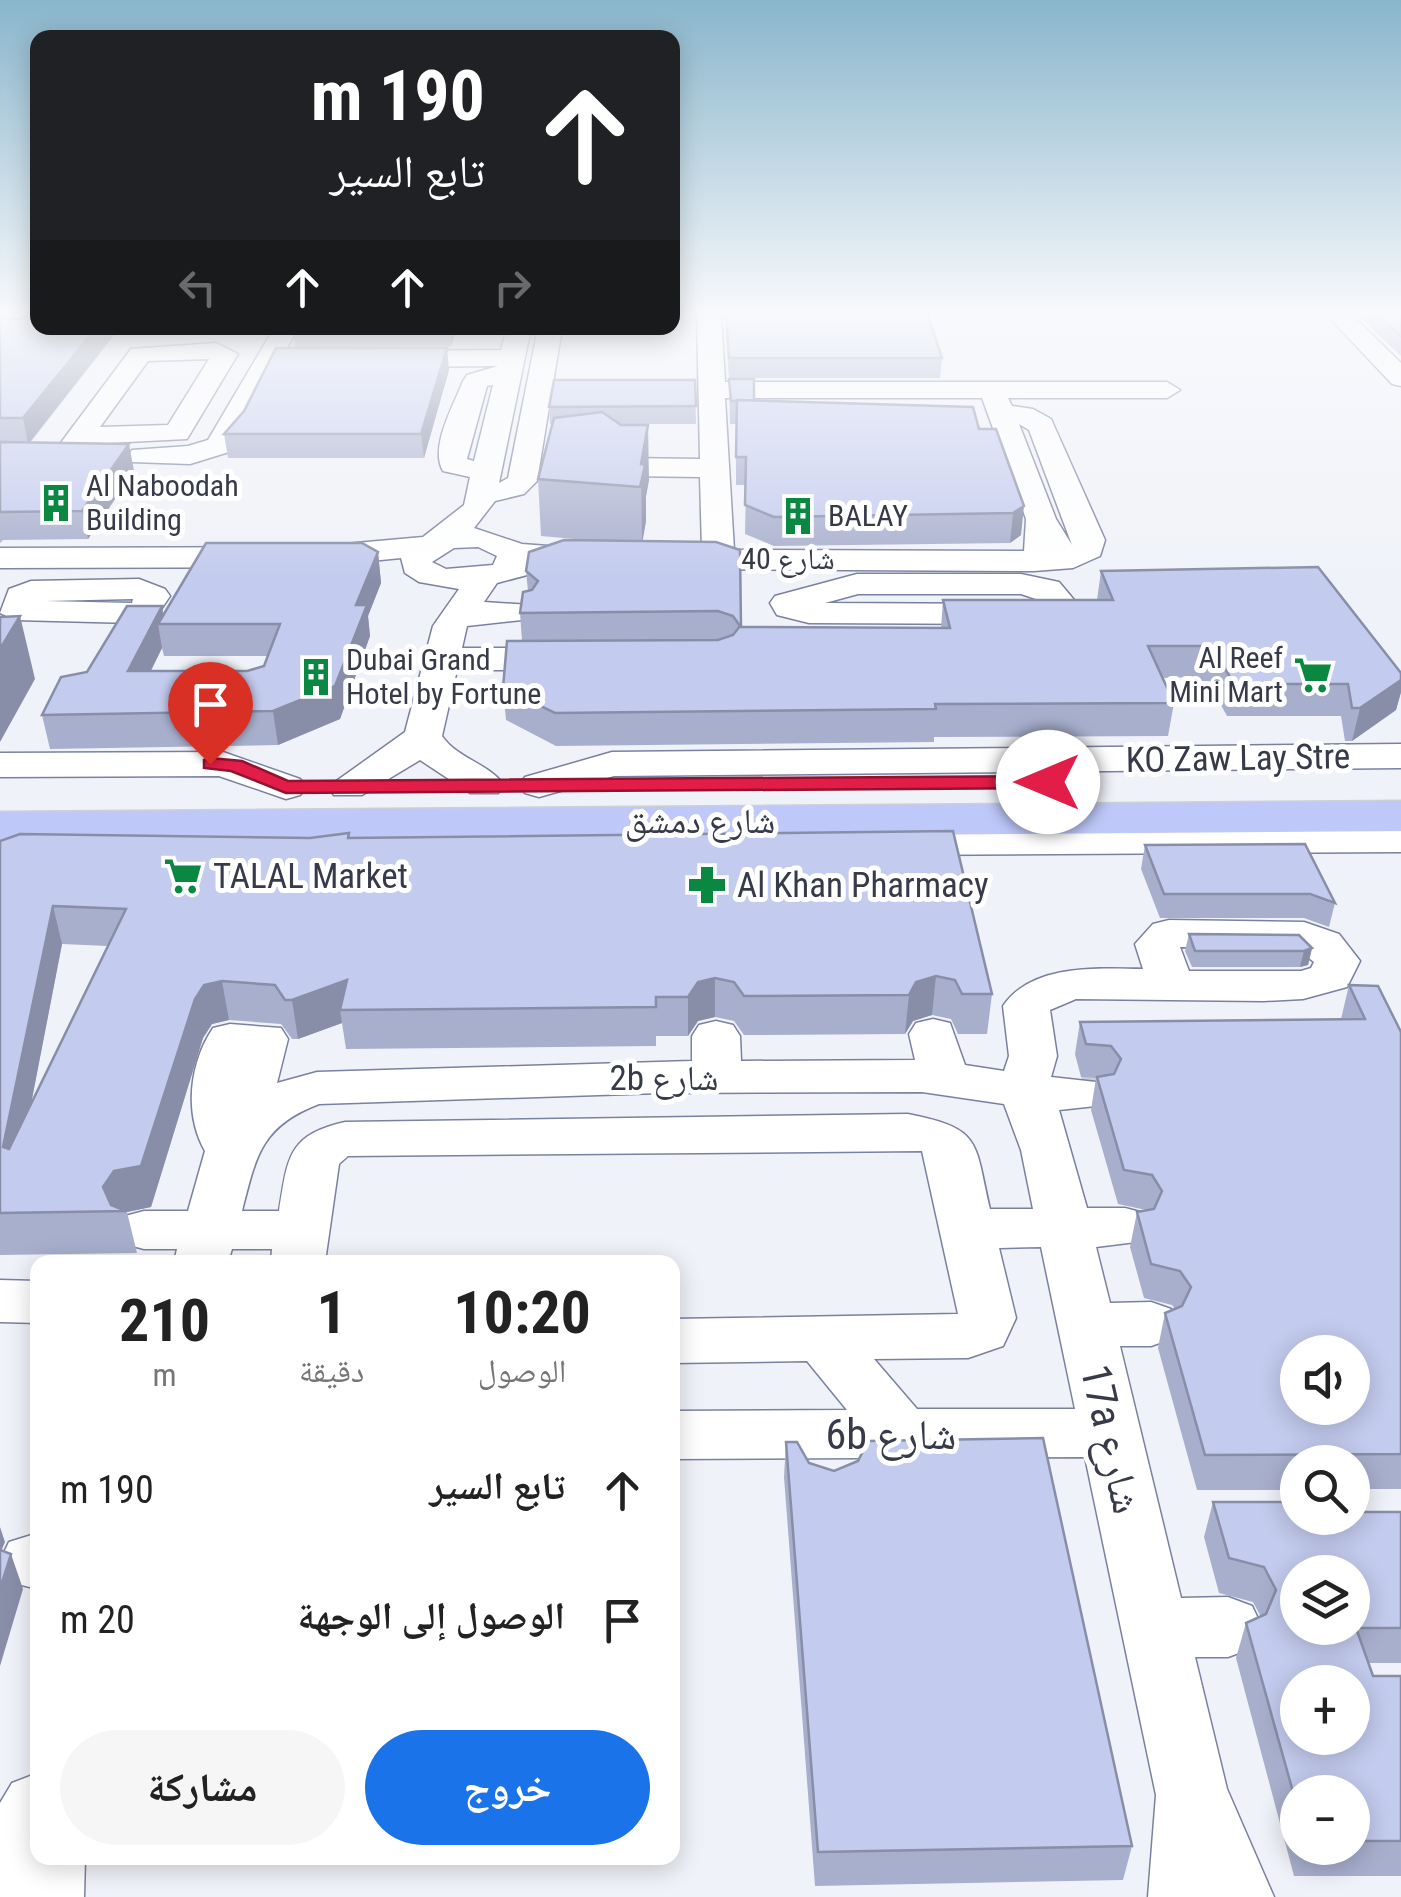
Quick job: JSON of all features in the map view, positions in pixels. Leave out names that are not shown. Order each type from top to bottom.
[{"type":"main road","name":"شارع دمشق","points":[[0,790],[286,787],[366,820],[484,786],[1401,780]]},
{"type":"main road","name":"شارع دمشق","points":[[21,827],[366,820],[1214,828],[1401,816]]},
{"type":"main road","points":[[652,846],[700,821]]},
{"type":"street","points":[[64,450],[101,404]]},
{"type":"street","points":[[64,450],[178,433],[196,404]]},
{"type":"street","points":[[64,450],[135,460],[190,456],[226,443],[246,404]]},
{"type":"street","points":[[449,632],[501,560],[481,492],[440,446],[464,404]]},
{"type":"street","points":[[431,559],[481,492],[501,404]]},
{"type":"street","points":[[481,492],[513,488],[522,481],[536,404]]},
{"type":"street","points":[[713,404],[718,558]]},
{"type":"street","points":[[961,404],[998,433],[1043,538],[1036,548],[980,568],[848,585],[787,603],[789,608],[809,613],[1032,614],[1054,607],[1056,595],[1041,575]]},
{"type":"street","points":[[998,433],[1115,404]]},
{"type":"street","points":[[980,568],[1021,584],[1089,549],[1089,540],[1039,422],[998,433]]},
{"type":"street","points":[[638,470],[715,471]]},
{"type":"street","points":[[1031,516],[1056,546],[1041,575]]},
{"type":"street","name":"شارع 40","points":[[431,559],[470,538],[501,560],[718,558],[980,568]]},
{"type":"street","points":[[0,558],[69,548],[110,557],[231,565],[431,559]]},
{"type":"street","points":[[90,589],[110,557]]},
{"type":"street","points":[[431,559],[446,600],[449,632],[423,736],[402,757],[366,820],[652,846],[1214,828],[1401,840]]},
{"type":"street","points":[[1041,575],[1095,586]]},
{"type":"street","points":[[90,589],[153,594],[147,608],[133,613],[8,611],[27,592],[90,589]]},
{"type":"street","points":[[449,632],[519,612]]},
{"type":"street","points":[[449,632],[609,658]]},
{"type":"street","points":[[423,736],[438,758],[484,786]]},
{"type":"street","name":"KO Zaw Lay Stre","points":[[539,785],[612,764],[1401,756]]},
{"type":"street","points":[[0,765],[223,764],[286,787]]},
{"type":"street","points":[[1026,1087],[1033,1056],[1026,1016],[1031,996],[1055,985],[1171,985]]},
{"type":"street","points":[[257,1039],[213,1106],[221,1136],[259,1120]]},
{"type":"street","name":"2b شارع","points":[[259,1120],[358,1084],[717,1057],[939,1055],[1026,1087],[1084,1088]]},
{"type":"street","name":"17a شارع","points":[[1026,1087],[1085,1318],[1191,1790],[1236,1897]]},
{"type":"street","points":[[205,1246],[259,1120]]},
{"type":"street","points":[[144,1230],[205,1246],[300,1246],[314,1158],[320,1149],[345,1138],[888,1130],[923,1132],[949,1146],[987,1318],[983,1330],[968,1336],[680,1341]]},
{"type":"street","points":[[968,1229],[1062,1221],[1123,1221]]},
{"type":"street","points":[[0,1301],[30,1302]]},
{"type":"street","points":[[1085,1318],[1149,1317]]},
{"type":"street","points":[[822,1338],[902,1434]]},
{"type":"street","name":"6b شارع","points":[[680,1436],[829,1456],[902,1434],[1110,1434]]},
{"type":"street","points":[[1153,1614],[1224,1612]]},
{"type":"street","name":"17a شارع","points":[[1186,1897],[1191,1790]]},
{"type":"street","points":[[0,1873],[30,1822]]},
{"type":"street","points":[[46,1897],[48,1865]]},
{"type":"building","points":[[0,404],[35,404],[23,418],[0,418]]},
{"type":"building","points":[[248,404],[430,404],[421,434],[224,434]]},
{"type":"building","points":[[550,404],[696,406],[549,407]]},
{"type":"building","points":[[737,404],[973,407],[979,429],[996,429],[1024,506],[1013,513],[774,517],[745,505],[746,457],[736,457]]},
{"type":"building","points":[[602,412],[621,425],[648,425],[640,487],[538,479],[554,418]]},
{"type":"building","points":[[0,442],[129,444],[82,511],[0,512]]},
{"type":"building","points":[[564,540],[716,542],[740,550],[741,627],[950,628],[943,600],[1113,600],[1101,571],[1318,567],[1401,673],[1401,680],[1360,708],[1352,708],[1348,684],[1234,684],[1217,655],[1208,654],[1204,646],[1148,646],[1174,703],[555,713],[503,688],[507,641],[718,640],[733,635],[740,626],[733,616],[718,611],[520,613],[523,592],[532,590],[538,581],[526,571],[529,552]]},
{"type":"building","points":[[206,543],[362,543],[378,552],[356,605],[367,605],[335,686],[273,711],[42,715],[61,677],[87,672],[127,606],[162,606],[128,671],[247,671],[264,666],[280,624],[158,624]]},
{"type":"building","points":[[20,616],[0,649],[0,617]]},
{"type":"building","points":[[953,831],[992,994],[962,994],[955,980],[936,976],[916,982],[909,995],[744,996],[734,982],[715,978],[698,982],[688,997],[656,997],[656,1007],[340,1010],[347,980],[292,1000],[285,1000],[275,985],[222,981],[204,985],[195,999],[141,1166],[114,1171],[103,1187],[111,1205],[126,1211],[0,1213],[0,841],[20,834],[310,838],[349,833],[348,838]],"holes":[[[53,906],[126,909],[9,1149],[3,1147]]]},
{"type":"building","points":[[1305,844],[1335,903],[1310,894],[1164,894],[1145,845]]},
{"type":"building","points":[[1189,934],[1299,935],[1312,948],[1195,951]]},
{"type":"building","points":[[1349,985],[1378,986],[1401,1032],[1401,1454],[1370,1454],[1370,1445],[1280,1445],[1280,1455],[1205,1455],[1165,1313],[1182,1306],[1191,1287],[1180,1271],[1151,1264],[1137,1212],[1154,1209],[1162,1191],[1152,1175],[1124,1170],[1097,1077],[1114,1074],[1121,1059],[1111,1046],[1086,1044],[1080,1022],[1365,1019]]},
{"type":"building","points":[[1043,1438],[1132,1846],[818,1852],[786,1442],[797,1442],[809,1463],[834,1471],[858,1461],[868,1441]]},
{"type":"building","points":[[1213,1502],[1280,1502],[1280,1535],[1370,1535],[1370,1512],[1401,1512],[1401,1628],[1370,1628],[1370,1555],[1280,1555],[1280,1645],[1362,1645],[1369,1665],[1280,1665],[1280,1745],[1246,1623],[1266,1614],[1276,1590],[1264,1567],[1229,1558]]},
{"type":"building","points":[[0,1550],[11,1554],[0,1589]]},
{"type":"building","points":[[1370,1668],[1373,1676],[1401,1676],[1401,1841],[1370,1841],[1370,1775],[1288,1775],[1283,1755],[1370,1755]]},
{"type":"tunnel","points":[[1082,1081],[1109,1079]]},
{"type":"place","name":"Al Naboodah Building","points":[[56,503]]},
{"type":"place","name":"BALAY","points":[[798,516]]},
{"type":"place","name":"Al Reef Mini Mart","points":[[1313,675]]},
{"type":"place","name":"Dubai Grand Hotel by Fortune","points":[[316,677]]},
{"type":"place","name":"TALAL Market","points":[[183,876]]},
{"type":"place","name":"Al Khan Pharmacy","points":[[707,885]]},
{"type":"route","points":[[210,764],[245,768],[286,787],[1048,782]]}]
